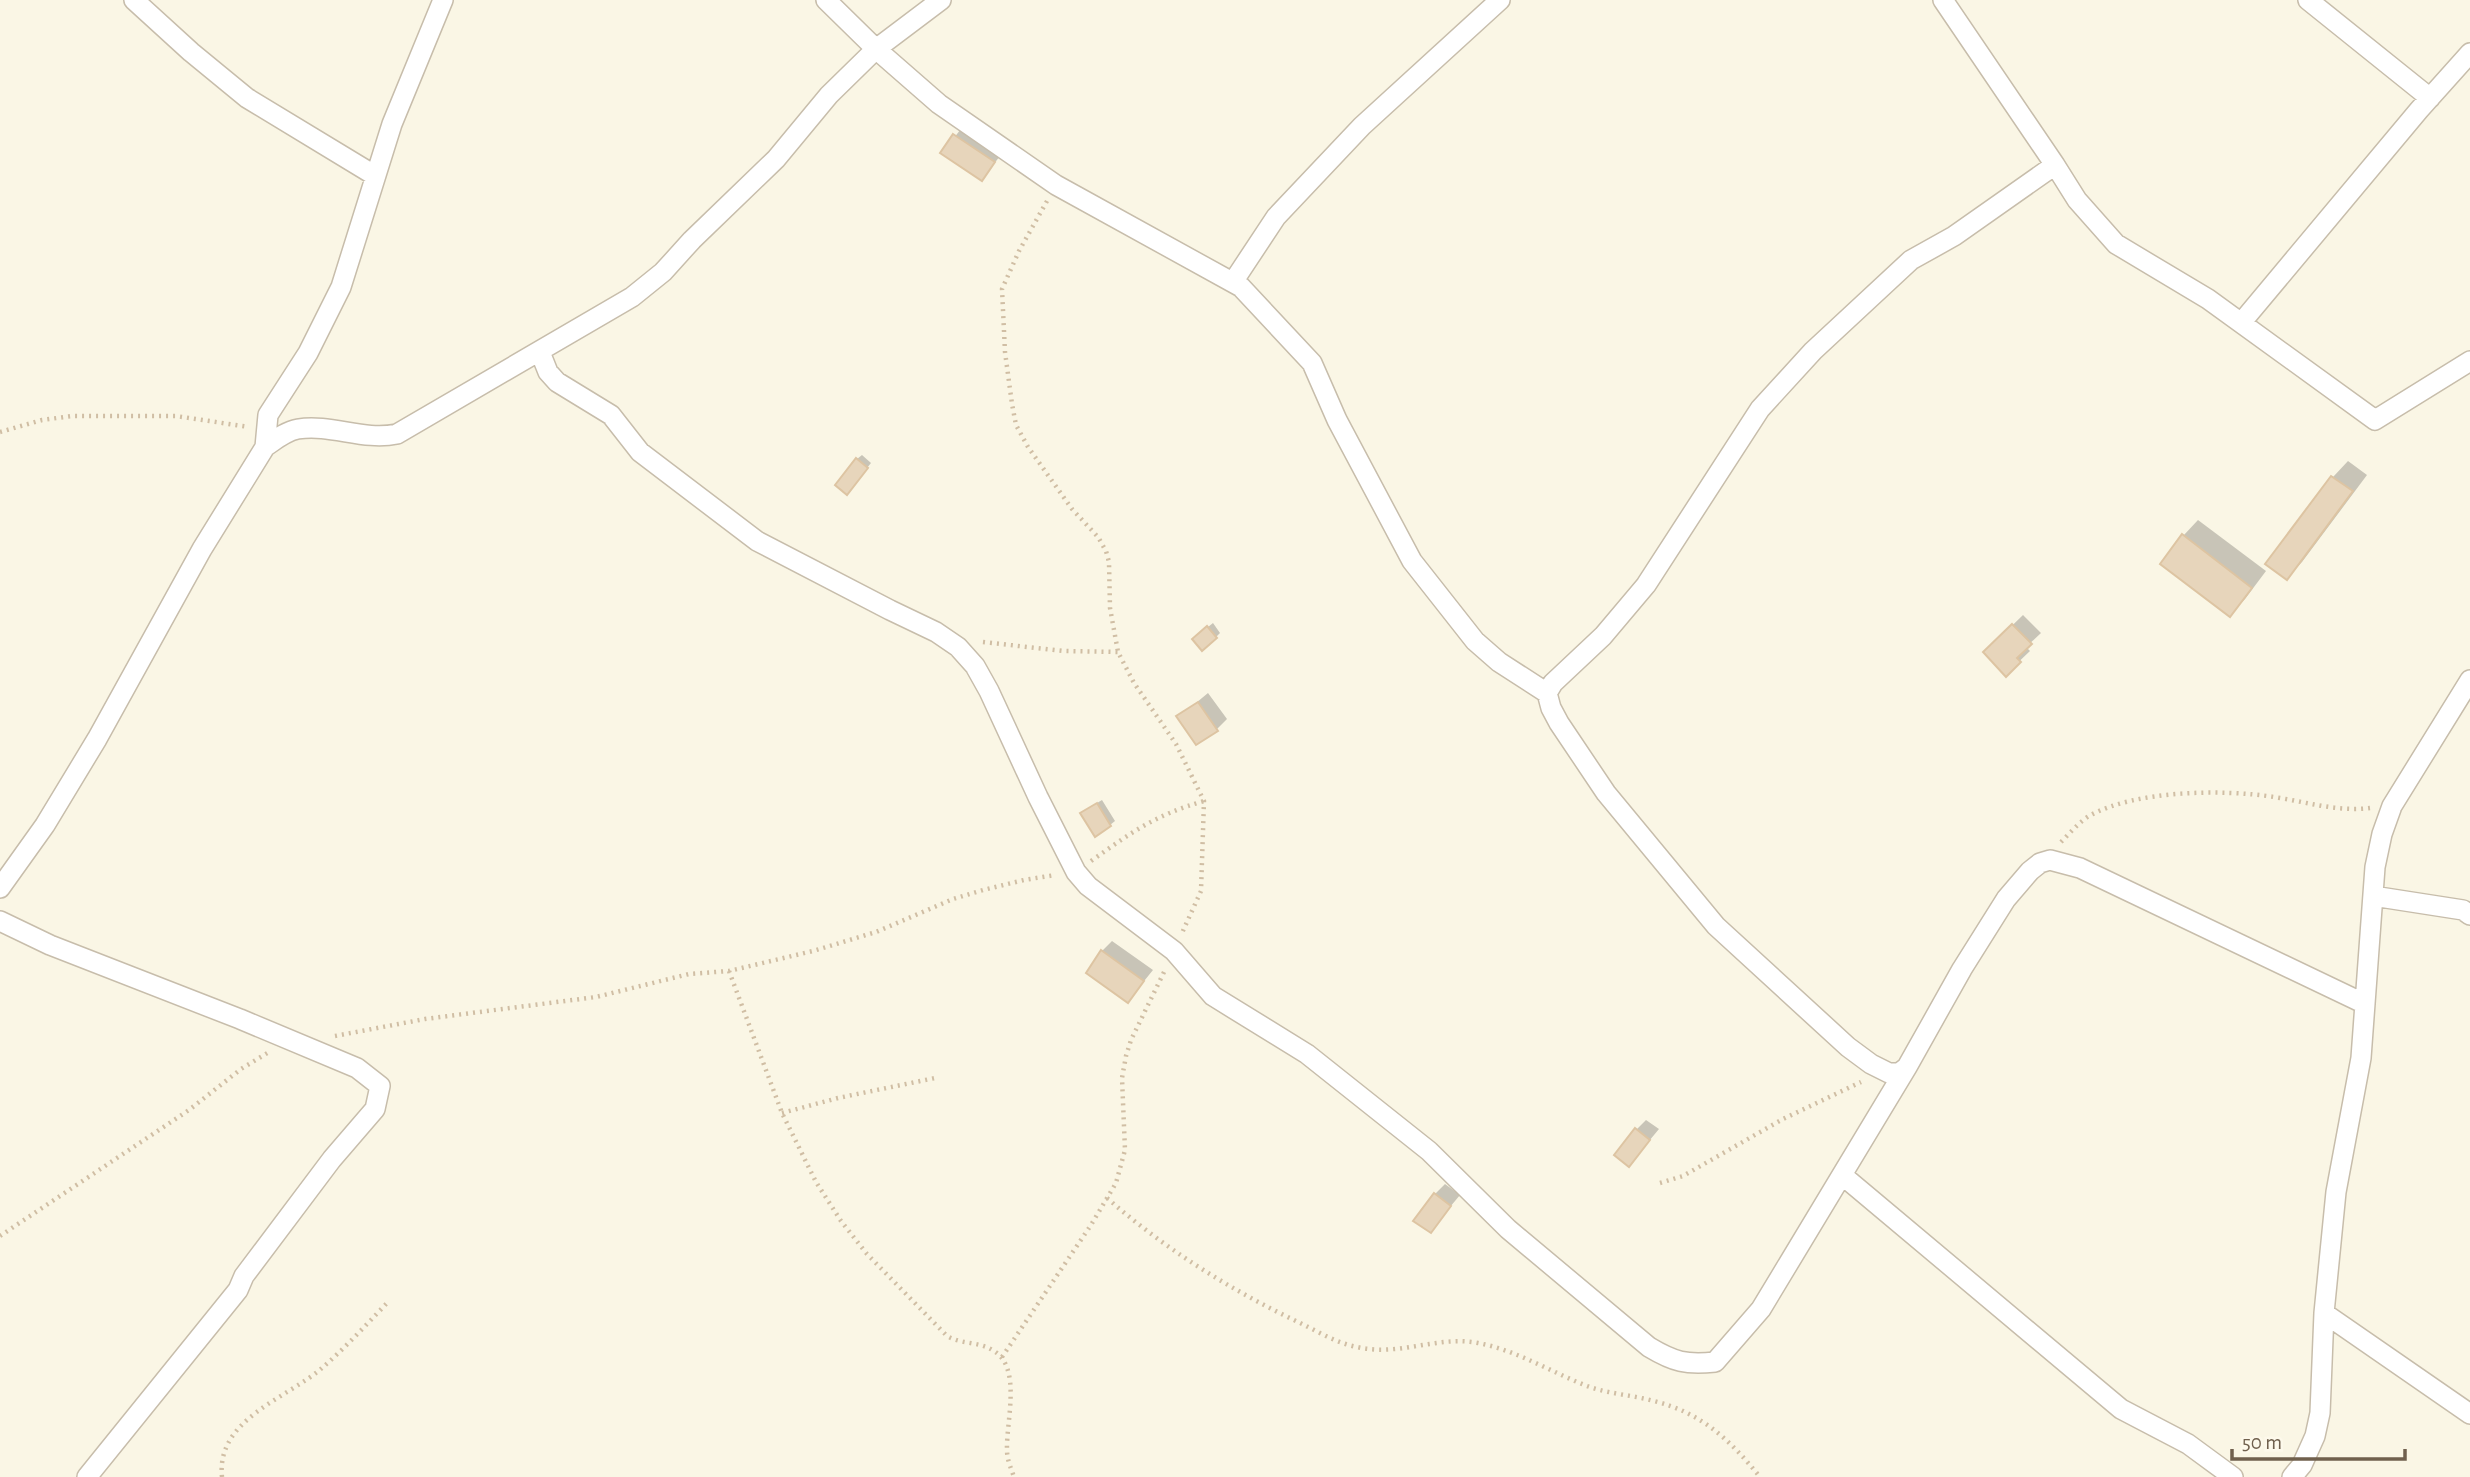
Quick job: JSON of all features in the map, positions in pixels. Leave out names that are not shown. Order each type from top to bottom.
[{"type":"street","points":[[134,0],[247,98],[374,175]]},
{"type":"street","points":[[0,888],[45,825],[91,750],[201,549],[265,442],[268,415],[308,353],[341,287],[391,124],[443,0]]},
{"type":"street","points":[[826,0],[876,49],[939,104],[1056,184],[1241,287],[1312,363],[1337,420],[1412,561],[1475,641],[1519,676],[1547,694],[1559,723],[1606,793],[1708,916],[1736,946],[1848,1047],[1884,1072],[1895,1073],[1907,1067]]},
{"type":"street","points":[[265,442],[298,429],[327,429],[371,437],[397,434],[540,352],[650,284],[776,159],[829,94],[876,49],[941,0]]},
{"type":"street","points":[[1233,282],[1276,217],[1352,136],[1500,0]]},
{"type":"street","points":[[1943,0],[2077,200],[2116,244],[2208,299],[2375,420],[2470,361]]},
{"type":"street","points":[[2308,0],[2430,98]]},
{"type":"street","points":[[2241,323],[2470,53]]},
{"type":"street","points":[[1547,694],[1553,683],[1595,645],[1646,584],[1760,409],[1804,360],[1848,316],[1911,260],[1954,236],[2055,165]]},
{"type":"street","points":[[540,352],[548,373],[557,382],[611,415],[640,452],[757,541],[948,638],[970,660],[989,691],[1027,775],[1076,872],[1102,899],[1174,951],[1213,996],[1307,1054],[1429,1151],[1508,1229],[1649,1347],[1672,1361],[1696,1364],[1715,1362],[1761,1309],[2006,899],[2030,871],[2043,862],[2054,860],[2080,868],[2365,1004]]},
{"type":"street","points":[[2292,1477],[2302,1465],[2315,1436],[2320,1413],[2324,1312],[2336,1192],[2361,1058],[2375,867],[2392,806],[2470,680]]},
{"type":"street","points":[[2373,896],[2463,910],[2470,915]]},
{"type":"street","points":[[0,921],[50,945],[228,1014],[357,1068],[380,1086],[375,1109],[324,1170],[244,1276],[238,1290],[87,1477]]},
{"type":"street","points":[[1842,1175],[2120,1409],[2189,1444],[2232,1477]]},
{"type":"street","points":[[2324,1312],[2470,1414]]},
{"type":"path","points":[[1002,1356],[1107,1198],[1120,1174],[1125,1150],[1122,1078],[1126,1056],[1201,891],[1204,801],[1176,744],[1134,683],[1118,652],[1110,608],[1109,562],[1106,551],[1098,537],[1072,509],[1028,447],[1016,425],[1005,352],[1002,289],[1019,251],[1056,184]]},
{"type":"path","points":[[0,432],[57,417],[176,415],[247,426],[265,442]]},
{"type":"path","points":[[948,638],[1063,651],[1118,652]]},
{"type":"path","points":[[2043,862],[2088,817],[2107,808],[2154,796],[2254,794],[2339,809],[2392,806]]},
{"type":"path","points":[[329,1037],[425,1019],[596,997],[689,974],[729,971],[813,951],[876,932],[953,899],[1024,880],[1076,872],[1151,820],[1204,801]]},
{"type":"path","points":[[729,971],[782,1113],[816,1182],[841,1221],[867,1254],[947,1336],[962,1343],[983,1345],[1002,1356],[1009,1371],[1007,1451],[1014,1477]]},
{"type":"path","points":[[0,1236],[189,1110],[241,1069],[273,1051],[295,1044]]},
{"type":"path","points":[[1660,1183],[1683,1176],[1783,1119],[1884,1072]]},
{"type":"path","points":[[782,1113],[838,1098],[935,1078]]},
{"type":"path","points":[[1107,1198],[1144,1231],[1216,1279],[1335,1341],[1379,1351],[1460,1341],[1478,1343],[1510,1353],[1585,1385],[1657,1402],[1703,1422],[1734,1446],[1760,1477]]},
{"type":"path","points":[[222,1477],[222,1455],[230,1439],[245,1422],[321,1369],[387,1303]]},
{"type":"building","points":[[953,134],[995,162],[982,181],[940,153]]},
{"type":"building","points":[[856,458],[868,468],[847,495],[835,485]]},
{"type":"building","points":[[2331,476],[2353,491],[2287,580],[2265,564]]},
{"type":"building","points":[[2182,534],[2252,588],[2230,617],[2160,564]]},
{"type":"building","points":[[2012,624],[2032,644],[2017,658],[2021,662],[2006,677],[1983,652]]},
{"type":"building","points":[[1207,626],[1217,638],[1202,651],[1192,639]]},
{"type":"building","points":[[1198,702],[1218,731],[1196,745],[1176,716]]},
{"type":"building","points":[[1097,803],[1111,826],[1095,837],[1080,813]]},
{"type":"building","points":[[1101,950],[1144,981],[1128,1003],[1086,973]]},
{"type":"building","points":[[1635,1128],[1650,1140],[1629,1167],[1614,1155]]},
{"type":"building","points":[[1434,1193],[1451,1206],[1431,1233],[1413,1221]]}]
